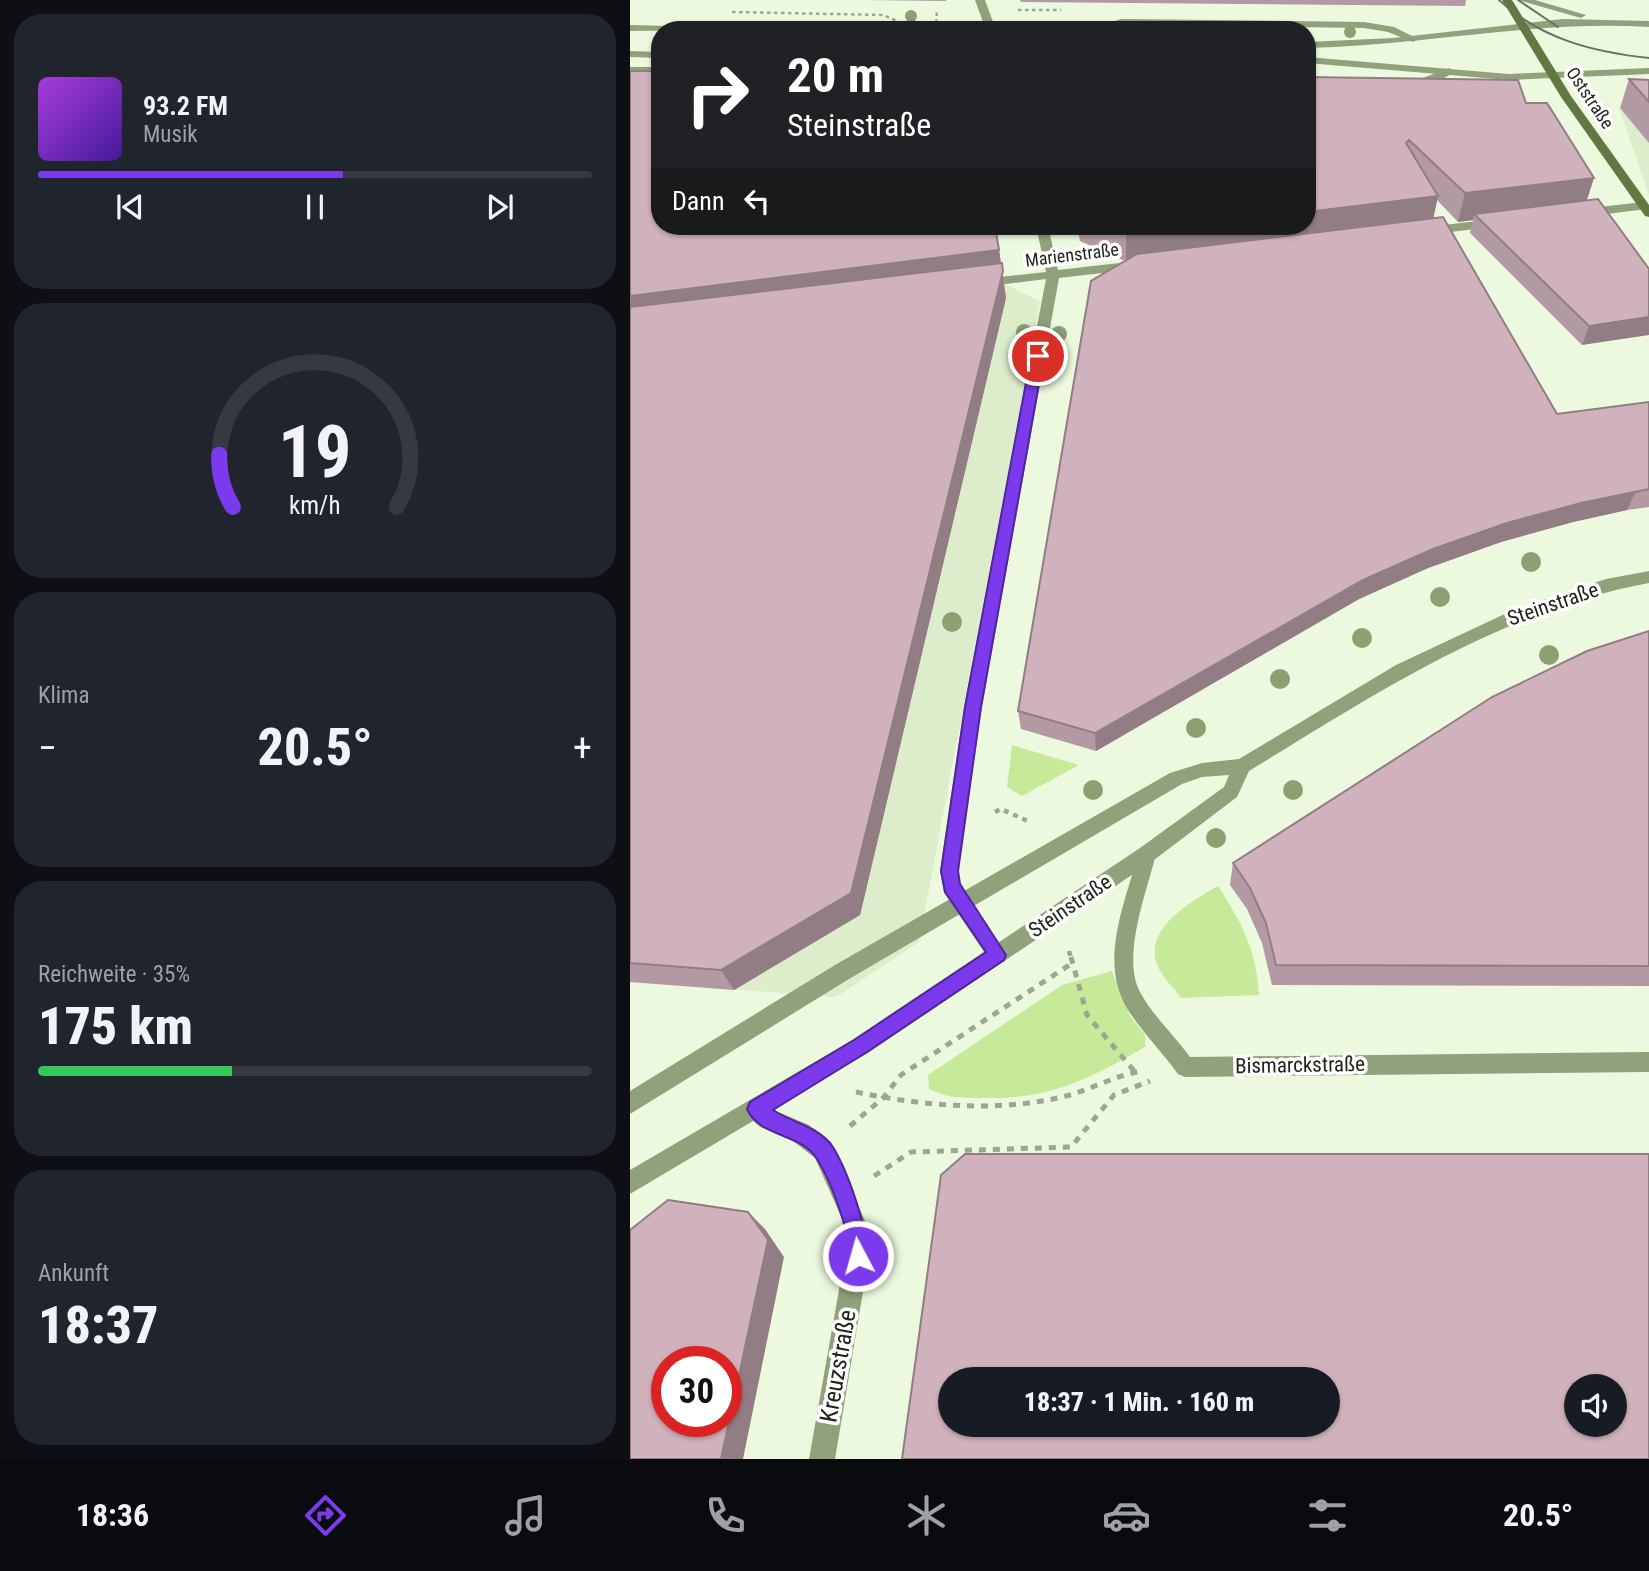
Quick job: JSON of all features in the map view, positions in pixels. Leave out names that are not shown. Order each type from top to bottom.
[{"type":"main road","name":"Oststraße","points":[[1507,0],[1555,78],[1646,209]]},
{"type":"street","points":[[980,0],[988,21]]},
{"type":"street","points":[[1523,0],[1591,19],[1649,24]]},
{"type":"street","points":[[1316,44],[1413,39],[1520,23],[1581,22],[1591,19]]},
{"type":"street","points":[[1316,24],[1364,24],[1390,29],[1413,39]]},
{"type":"street","points":[[630,28],[651,29]]},
{"type":"street","points":[[630,54],[651,55]]},
{"type":"street","points":[[1316,60],[1361,61],[1449,71],[1555,78],[1649,71]]},
{"type":"street","points":[[630,70],[651,70]]},
{"type":"street","points":[[1404,84],[1418,85],[1449,71]]},
{"type":"street","points":[[1574,214],[1646,209]]},
{"type":"street","points":[[1410,233],[1506,222]]},
{"type":"street","points":[[997,955],[951,886],[949,871],[973,707],[1052,274],[1044,235]]},
{"type":"street","name":"Marienstraße","points":[[971,285],[1149,263]]},
{"type":"street","name":"Steinstraße","points":[[630,1102],[961,901],[1176,778],[1202,770],[1242,766],[1402,670],[1458,640],[1573,595],[1649,577]]},
{"type":"street","name":"Steinstraße","points":[[630,1183],[861,1046],[1147,854],[1231,792],[1242,766]]},
{"type":"street","points":[[1147,854],[1126,937],[1122,967],[1130,993],[1185,1066]]},
{"type":"street","name":"Bismarckstraße","points":[[1185,1066],[1649,1062]]},
{"type":"street","points":[[757,1109],[768,1119],[801,1133],[823,1150]]},
{"type":"street","name":"Kreuzstraße","points":[[822,1459],[858,1256],[854,1221],[823,1150]]},
{"type":"path","points":[[936,21],[937,9]]},
{"type":"path","points":[[727,12],[883,15],[897,21]]},
{"type":"path","points":[[823,1150],[883,1098],[901,1075],[1071,964],[1087,1015],[1135,1072]]},
{"type":"path","points":[[802,1081],[883,1098],[971,1105],[1025,1104],[1068,1095],[1135,1072],[1185,1066]]},
{"type":"path","points":[[844,1196],[911,1152],[1071,1147],[1115,1095],[1185,1066]]},
{"type":"shaded area","points":[[1619,108],[1649,108],[1649,195]]},
{"type":"shaded area","points":[[1002,283],[1040,301],[919,942],[836,997],[630,982],[630,332]]},
{"type":"green space","points":[[1012,745],[1079,765],[1022,796],[1007,787]]},
{"type":"green space","points":[[1218,886],[1234,912],[1251,951],[1259,995],[1181,998],[1158,967],[1155,953],[1157,940],[1163,929],[1183,908]]},
{"type":"green space","points":[[1112,971],[1130,1016],[1145,1035],[1145,1047],[1088,1077],[1032,1095],[964,1098],[943,1095],[929,1089],[928,1075],[1062,985]]},
{"type":"building","points":[[630,71],[651,71],[651,235],[996,235],[999,250],[630,296]]},
{"type":"building","points":[[1316,77],[1518,80],[1526,103],[1547,103],[1594,178],[1465,193],[1409,140],[1406,143],[1438,196],[1316,211]]},
{"type":"building","points":[[1629,79],[1649,80],[1649,102]]},
{"type":"building","points":[[1598,199],[1649,269],[1649,317],[1589,326],[1474,214]]},
{"type":"building","points":[[1443,217],[1557,414],[1649,402],[1649,489],[1581,503],[1507,523],[1433,549],[1363,580],[1095,733],[1018,711],[1091,281],[1137,254],[1294,235],[1316,235],[1316,232]]},
{"type":"building","points":[[1002,263],[1003,271],[851,893],[721,970],[630,963],[630,307]]},
{"type":"building","points":[[1649,631],[1649,966],[1276,965],[1266,923],[1250,888],[1233,863],[1492,697],[1587,651]]},
{"type":"building","points":[[965,1154],[1649,1154],[1649,1459],[902,1459],[941,1175]]},
{"type":"building","points":[[668,1200],[748,1212],[768,1240],[742,1361],[742,1346],[651,1346],[651,1437],[726,1437],[721,1459],[630,1459],[630,1230]]},
{"type":"tram line","points":[[1499,0],[1532,25],[1550,34],[1608,52],[1649,58]]},
{"type":"tram line","points":[[1518,0],[1558,27]]},
{"type":"route","points":[[858,1256],[854,1221],[823,1150],[801,1133],[768,1119],[757,1109],[861,1046],[997,955],[951,886],[949,871],[973,707],[1038,356]]}]
